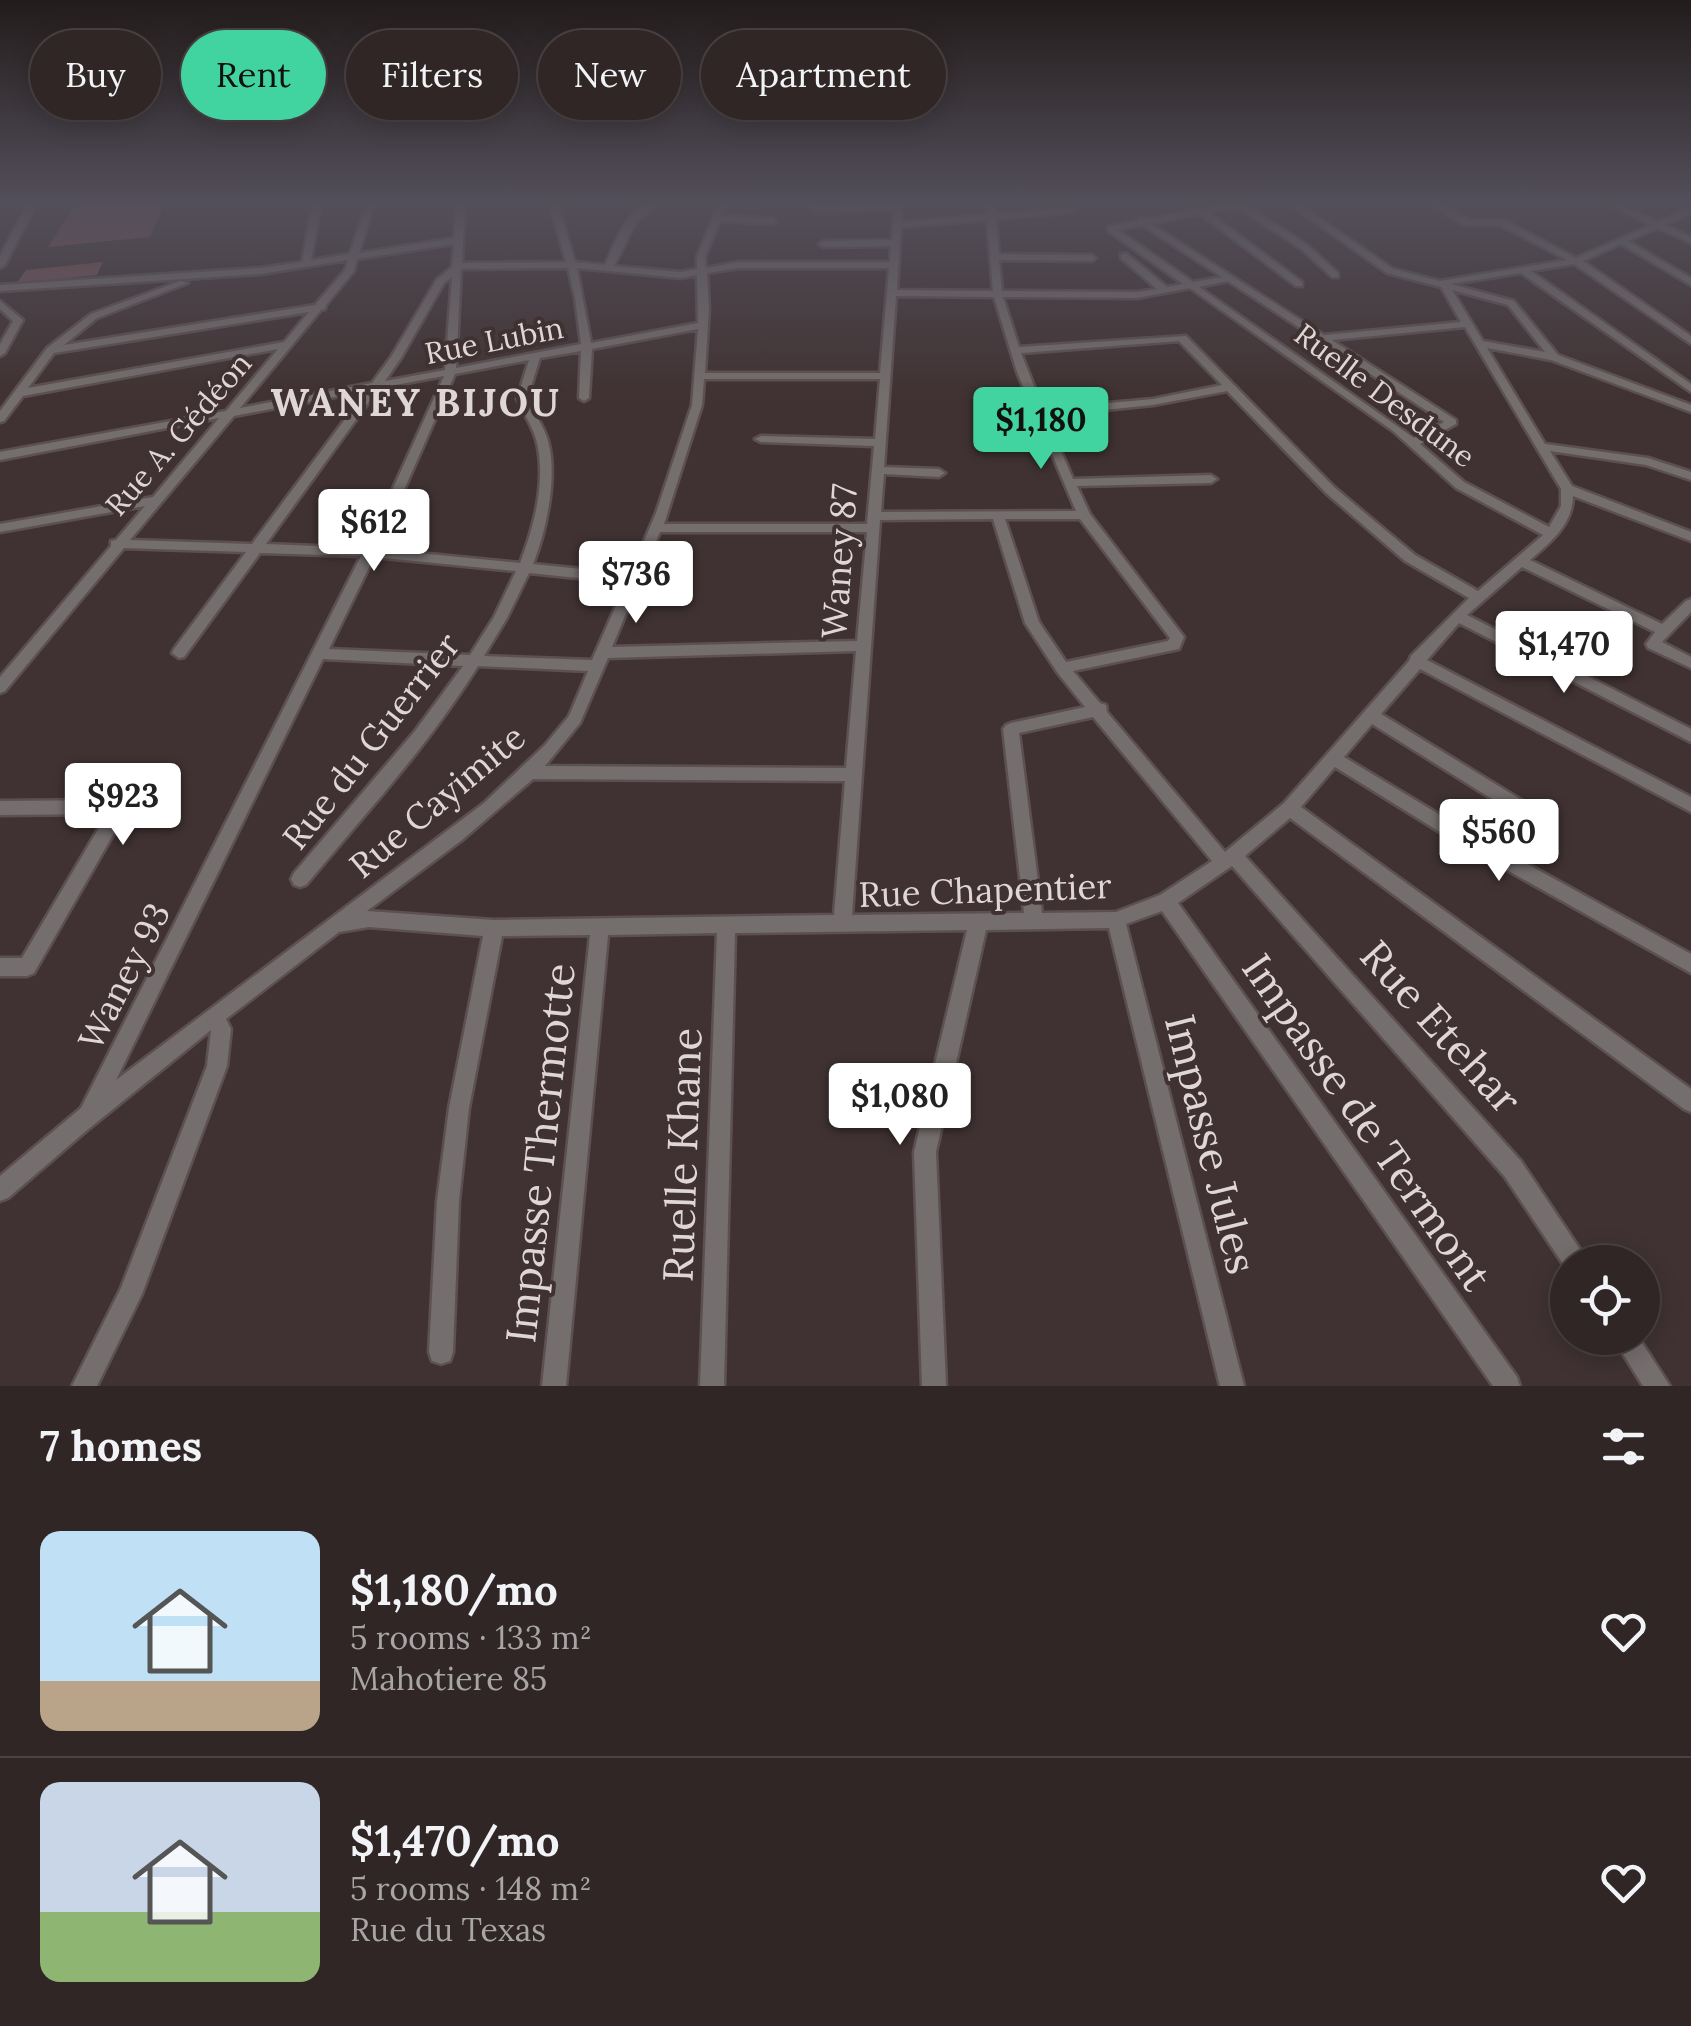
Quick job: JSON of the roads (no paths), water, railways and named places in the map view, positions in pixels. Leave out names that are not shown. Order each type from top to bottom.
[{"type":"street","points":[[0,288],[201,277],[273,267]]},
{"type":"street","name":"Rue A. Gédéon","points":[[0,687],[116,544],[322,306],[350,267]]},
{"type":"street","points":[[179,654],[396,358],[440,281],[459,267]]},
{"type":"street","name":"Waney 93","points":[[89,1112],[370,552],[450,374],[460,267]]},
{"type":"street","points":[[574,267],[589,348],[584,398]]},
{"type":"street","points":[[603,267],[700,273],[731,267]]},
{"type":"street","name":"Rue Cayimite","points":[[0,1190],[89,1112],[339,924],[531,772],[574,719],[656,528],[702,376],[700,267]]},
{"type":"street","name":"Waney 87","points":[[842,924],[893,267]]},
{"type":"street","points":[[995,267],[998,294],[1014,350],[1068,483],[1084,515],[1177,642],[1062,668]]},
{"type":"street","points":[[1137,267],[1166,291]]},
{"type":"street","name":"Ruelle Desdune","points":[[1164,267],[1414,442],[1460,484],[1552,534]]},
{"type":"street","points":[[1213,267],[1452,422],[1414,442]]},
{"type":"street","points":[[1276,267],[1299,284]]},
{"type":"street","points":[[1326,267],[1335,275]]},
{"type":"street","points":[[1385,267],[1511,304],[1554,356]]},
{"type":"street","points":[[1443,283],[1543,267]]},
{"type":"street","points":[[1584,267],[1691,341]]},
{"type":"street","points":[[1665,267],[1691,282]]},
{"type":"street","points":[[1523,270],[1691,389]]},
{"type":"street","points":[[0,419],[51,350],[94,316],[201,277]]},
{"type":"street","points":[[890,293],[1166,291],[1231,278]]},
{"type":"street","points":[[1443,283],[1567,488],[1567,506],[1552,534]]},
{"type":"street","points":[[0,304],[18,320],[0,354]]},
{"type":"street","points":[[51,350],[322,306]]},
{"type":"street","points":[[1323,338],[1467,324]]},
{"type":"street","name":"Rue Lubin","points":[[0,456],[702,325]]},
{"type":"street","points":[[1014,350],[1177,337],[1343,502],[1410,558],[1478,597]]},
{"type":"street","points":[[1480,343],[1554,356],[1691,409]]},
{"type":"street","points":[[19,393],[290,344]]},
{"type":"street","name":"Rue du Guerrier","points":[[300,879],[478,658],[524,566],[545,505],[544,448],[522,399],[535,359]]},
{"type":"street","points":[[702,376],[882,376]]},
{"type":"street","points":[[1038,413],[1152,402],[1229,387]]},
{"type":"street","points":[[761,439],[878,443]]},
{"type":"street","points":[[1545,447],[1648,462],[1691,476]]},
{"type":"street","points":[[876,470],[939,472]]},
{"type":"street","points":[[1068,483],[1211,479]]},
{"type":"street","points":[[1567,488],[1691,537]]},
{"type":"street","points":[[0,528],[155,500]]},
{"type":"street","points":[[656,528],[1084,515]]},
{"type":"street","name":"Rue Etehar","points":[[998,516],[1032,623],[1062,668],[1229,859],[1513,1169],[1564,1245]]},
{"type":"street","name":"Rue Chapentier","points":[[339,924],[369,920],[494,928],[1116,920],[1166,901],[1229,859],[1290,808],[1457,616],[1552,534]]},
{"type":"street","points":[[116,544],[370,552],[633,579]]},
{"type":"street","points":[[1520,560],[1664,631]]},
{"type":"street","points":[[1691,604],[1653,644],[1691,663]]},
{"type":"street","points":[[1457,616],[1691,736]]},
{"type":"street","points":[[319,654],[598,659],[863,646]]},
{"type":"street","points":[[1416,660],[1691,805]]},
{"type":"street","points":[[1034,919],[1011,729],[1100,709]]},
{"type":"street","points":[[1373,717],[1530,814]]},
{"type":"street","points":[[1334,759],[1691,964]]},
{"type":"street","points":[[531,772],[856,775]]},
{"type":"street","points":[[0,808],[120,807],[27,967],[0,966]]},
{"type":"street","points":[[1290,808],[1691,1102]]},
{"type":"street","name":"Impasse de Termont","points":[[1166,901],[1508,1386]]},
{"type":"street","points":[[934,1386],[925,1152],[979,920]]},
{"type":"street","name":"Impasse Jules","points":[[1116,920],[1232,1386]]},
{"type":"street","name":"Ruelle Khane","points":[[712,1386],[726,926]]},
{"type":"street","name":"Impasse Thermotte","points":[[554,1386],[600,927]]},
{"type":"street","points":[[441,1352],[448,1201],[459,1108],[494,928]]},
{"type":"street","points":[[84,1386],[130,1294],[205,1101],[220,1045],[216,1016]]},
{"type":"street","points":[[1637,1355],[1658,1386]]},
{"type":"district","name":"WANEY BIJOU","points":[[416,402]]}]
